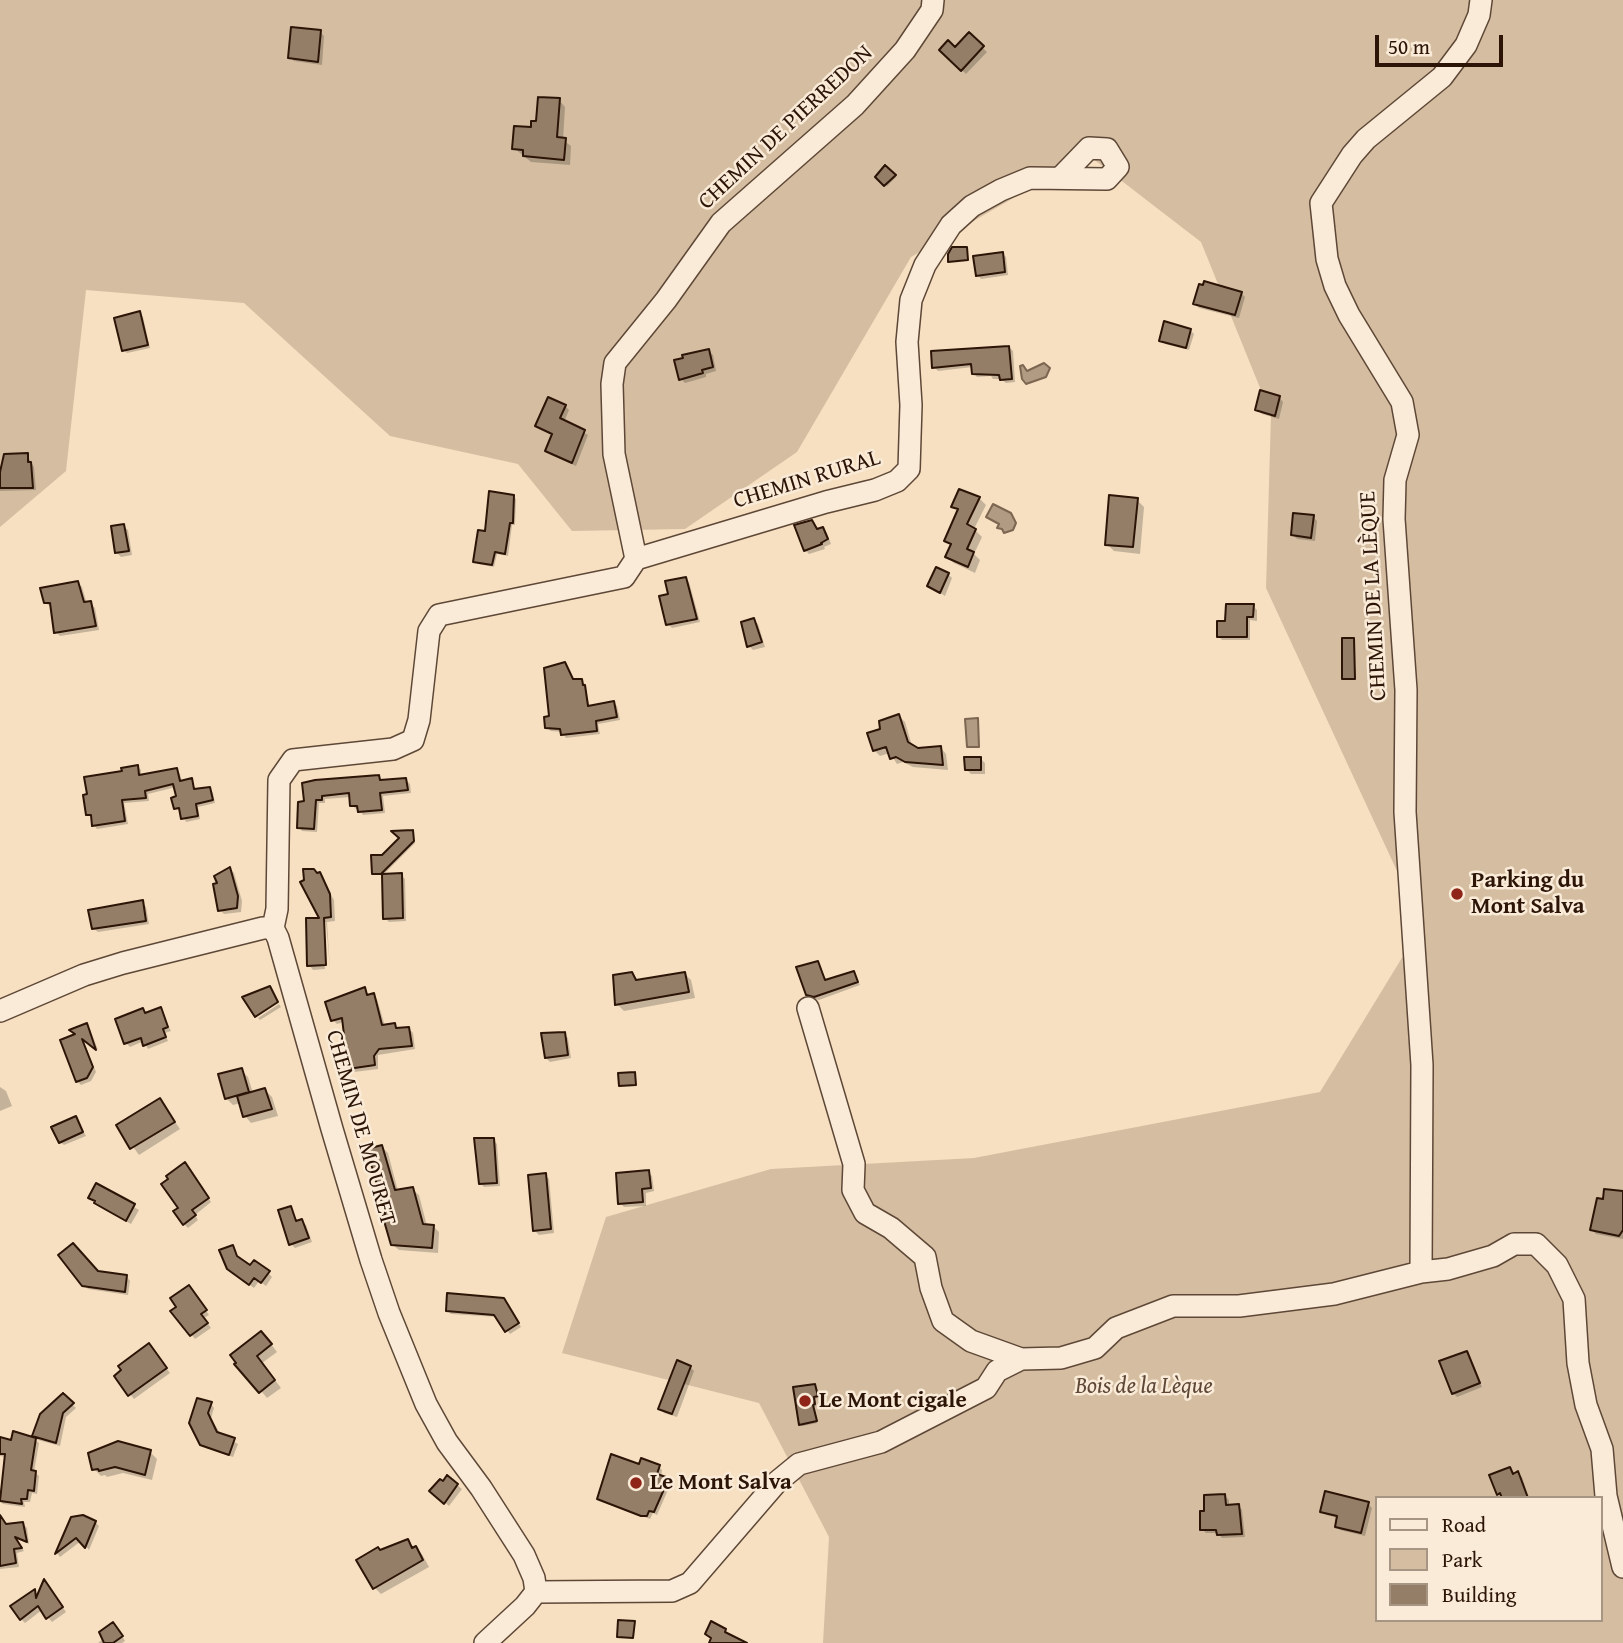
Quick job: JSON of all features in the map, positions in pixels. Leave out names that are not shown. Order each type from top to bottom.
[{"type":"street","name":"CHEMIN DE PIERREDON","points":[[636,559],[614,454],[612,384],[615,363],[666,300],[721,223],[855,105],[905,50],[932,10],[933,0]]},
{"type":"street","name":"CHEMIN DE LA LÈQUE","points":[[1421,1272],[1422,1065],[1405,812],[1406,690],[1394,519],[1395,480],[1408,435],[1402,402],[1349,315],[1335,286],[1327,259],[1321,204],[1352,155],[1366,139],[1442,77],[1466,45],[1479,15],[1481,0]]},
{"type":"street","name":"CHEMIN RURAL","points":[[636,559],[897,481],[909,469],[911,405],[906,341],[911,300],[925,265],[951,225],[972,206],[1030,178],[1062,177]]},
{"type":"street","points":[[0,1011],[84,975],[123,963],[263,928],[273,928],[277,909],[279,780],[293,760],[393,749],[413,740],[419,719],[429,631],[439,615],[624,577],[636,559]]},
{"type":"street","name":"CHEMIN DE MOURET","points":[[273,928],[389,1313],[426,1404],[447,1442],[481,1488],[524,1555],[534,1578],[536,1592]]},
{"type":"street","points":[[808,1009],[854,1164],[853,1189],[865,1213],[891,1228],[925,1257],[931,1287],[943,1321],[971,1341],[1021,1359],[1061,1358],[1095,1348],[1116,1328],[1173,1306],[1239,1306],[1334,1294],[1421,1272],[1448,1269],[1493,1256],[1514,1244],[1536,1244],[1556,1265],[1574,1299],[1578,1363],[1583,1392],[1602,1449],[1606,1496],[1623,1567]]},
{"type":"street","points":[[485,1643],[525,1606],[536,1592],[672,1591],[690,1583],[776,1482],[799,1464],[881,1442],[986,1388],[997,1371],[1021,1359]]},
{"type":"green space","name":"Bois de la Lèque","points":[[0,0],[1623,0],[1623,1643],[823,1643],[829,1537],[759,1403],[562,1353],[606,1217],[771,1169],[974,1158],[1320,1092],[1422,925],[1266,588],[1271,415],[1201,242],[1088,155],[911,257],[797,452],[685,529],[572,531],[518,464],[390,436],[244,303],[86,290],[66,471],[0,527]]},
{"type":"shaded area","points":[[1044,363],[1050,368],[1046,377],[1026,384],[1022,379],[1020,366],[1023,365],[1027,371]]},
{"type":"shaded area","points":[[993,504],[1011,513],[1016,523],[1013,530],[1004,533],[997,528],[999,524],[986,517]]},
{"type":"shaded area","points":[[978,718],[979,747],[967,747],[965,719]]},
{"type":"building","points":[[291,27],[321,30],[318,62],[288,58]]},
{"type":"building","points":[[969,32],[984,46],[961,71],[939,50],[948,40],[955,47]]},
{"type":"building","points":[[538,97],[560,98],[557,137],[566,138],[564,160],[523,156],[523,150],[512,149],[514,126],[531,127],[531,121],[536,121]]},
{"type":"building","points":[[885,165],[896,175],[884,186],[875,177]]},
{"type":"building","points":[[952,247],[967,247],[968,260],[948,262]]},
{"type":"building","points":[[1003,252],[1005,272],[976,276],[973,256]]},
{"type":"building","points":[[1204,281],[1242,292],[1235,315],[1193,304],[1199,284],[1203,285]]},
{"type":"building","points":[[140,311],[148,345],[122,351],[114,318]]},
{"type":"building","points":[[1164,321],[1191,329],[1186,348],[1159,341]]},
{"type":"building","points":[[1009,346],[1012,379],[1000,380],[999,375],[972,374],[971,364],[932,368],[931,351]]},
{"type":"building","points":[[709,349],[713,367],[679,380],[674,360],[683,358],[682,355]]},
{"type":"building","points":[[1260,390],[1280,396],[1275,416],[1255,410]]},
{"type":"building","points":[[548,397],[566,405],[560,418],[585,430],[572,463],[545,451],[552,434],[535,426]]},
{"type":"building","points":[[28,453],[33,488],[0,488],[4,454]]},
{"type":"building","points":[[959,489],[980,497],[967,524],[976,529],[967,549],[974,552],[968,567],[945,557],[951,544],[944,541],[958,509],[951,507]]},
{"type":"building","points":[[489,491],[514,495],[513,523],[510,523],[505,554],[495,552],[492,565],[473,562],[478,530],[485,531]]},
{"type":"building","points":[[1109,495],[1138,498],[1133,547],[1105,545]]},
{"type":"building","points":[[1293,513],[1314,515],[1311,538],[1291,535]]},
{"type":"building","points":[[812,520],[817,529],[823,527],[828,539],[804,551],[794,525]]},
{"type":"building","points":[[124,524],[129,551],[115,553],[111,526]]},
{"type":"building","points":[[936,567],[949,573],[940,593],[927,586]]},
{"type":"building","points":[[686,577],[697,619],[666,625],[659,596],[668,594],[665,581]]},
{"type":"building","points":[[78,581],[84,602],[91,601],[96,626],[54,633],[50,603],[44,603],[40,588]]},
{"type":"building","points":[[1226,604],[1254,604],[1253,617],[1247,617],[1247,637],[1217,637],[1217,621],[1225,621]]},
{"type":"building","points":[[754,618],[762,642],[747,647],[741,622]]},
{"type":"building","points":[[1342,638],[1354,638],[1355,679],[1342,679]]},
{"type":"building","points":[[565,662],[573,679],[582,679],[588,706],[614,701],[617,717],[596,721],[597,731],[561,735],[560,729],[545,728],[544,717],[549,716],[544,668]]},
{"type":"building","points":[[899,714],[908,742],[918,748],[941,746],[943,765],[905,762],[896,757],[890,759],[886,747],[873,751],[867,733],[880,729],[879,721]]},
{"type":"building","points":[[964,757],[981,757],[981,770],[965,770]]},
{"type":"building","points":[[138,765],[139,775],[177,768],[180,781],[192,778],[194,789],[210,787],[213,800],[196,804],[198,816],[181,819],[179,808],[174,809],[171,798],[176,796],[173,784],[145,791],[146,798],[122,800],[125,821],[92,826],[91,815],[86,815],[83,795],[87,794],[84,777],[122,771],[121,768]]},
{"type":"building","points":[[379,775],[380,780],[406,778],[408,790],[380,793],[382,810],[358,812],[357,806],[350,806],[349,793],[322,796],[322,800],[316,800],[314,829],[297,828],[298,802],[304,801],[302,783]]},
{"type":"building","points":[[413,830],[414,841],[381,874],[372,874],[371,855],[382,855],[399,838],[391,831]]},
{"type":"building","points":[[230,867],[238,896],[237,908],[218,911],[213,884],[217,883],[214,876]]},
{"type":"building","points":[[303,869],[320,872],[330,894],[331,917],[324,918],[326,965],[307,966],[306,918],[319,918],[300,882],[304,880]]},
{"type":"building","points":[[402,873],[403,918],[383,919],[382,874]]},
{"type":"building","points":[[143,900],[146,921],[92,929],[88,910]]},
{"type":"building","points":[[818,961],[825,980],[854,971],[858,982],[814,997],[806,995],[796,967]]},
{"type":"building","points":[[632,972],[636,980],[685,972],[689,992],[615,1005],[613,975]]},
{"type":"building","points":[[270,986],[278,1002],[255,1017],[242,997]]},
{"type":"building","points":[[365,987],[367,995],[374,993],[382,1025],[395,1023],[396,1028],[409,1027],[412,1046],[379,1049],[374,1056],[375,1065],[348,1069],[342,1018],[331,1021],[325,1002]]},
{"type":"building","points":[[161,1007],[168,1027],[163,1029],[166,1037],[143,1046],[141,1038],[124,1044],[115,1019],[143,1008],[145,1013]]},
{"type":"building","points":[[87,1023],[96,1050],[82,1039],[93,1067],[87,1078],[76,1082],[60,1040],[75,1034],[69,1030]]},
{"type":"building","points":[[565,1032],[568,1055],[545,1058],[541,1033]]},
{"type":"building","points":[[242,1068],[249,1092],[225,1099],[218,1074]]},
{"type":"building","points":[[635,1072],[636,1085],[619,1086],[618,1073]]},
{"type":"building","points":[[265,1088],[272,1109],[243,1117],[237,1096]]},
{"type":"building","points":[[160,1098],[175,1122],[130,1149],[116,1125]]},
{"type":"building","points":[[76,1116],[83,1132],[59,1143],[51,1127]]},
{"type":"building","points":[[474,1138],[494,1138],[497,1183],[479,1184]]},
{"type":"building","points":[[382,1145],[395,1190],[413,1187],[423,1224],[434,1225],[432,1248],[391,1245],[367,1149]]},
{"type":"building","points":[[185,1162],[209,1198],[192,1210],[196,1215],[183,1225],[173,1211],[178,1208],[161,1184],[168,1179],[166,1176]]},
{"type":"building","points":[[649,1170],[651,1188],[642,1189],[643,1202],[618,1204],[616,1173]]},
{"type":"building","points":[[546,1173],[551,1229],[533,1231],[528,1175]]},
{"type":"building","points":[[96,1183],[135,1204],[126,1221],[88,1198]]},
{"type":"building","points":[[1604,1189],[1623,1191],[1623,1230],[1619,1236],[1590,1230],[1597,1198],[1603,1199]]},
{"type":"building","points":[[291,1206],[296,1221],[302,1219],[309,1238],[289,1245],[278,1210]]},
{"type":"building","points":[[73,1243],[98,1271],[127,1275],[125,1292],[82,1286],[58,1255]]},
{"type":"building","points":[[233,1245],[237,1256],[250,1265],[254,1260],[270,1271],[261,1283],[254,1278],[249,1285],[227,1269],[219,1250]]},
{"type":"building","points":[[189,1285],[207,1310],[201,1314],[208,1323],[190,1336],[170,1311],[176,1307],[170,1298]]},
{"type":"building","points":[[447,1293],[504,1298],[519,1323],[505,1332],[494,1315],[446,1311]]},
{"type":"building","points":[[261,1331],[272,1344],[257,1356],[275,1380],[259,1393],[234,1364],[236,1363],[230,1355]]},
{"type":"building","points":[[149,1343],[167,1368],[128,1396],[114,1376],[121,1370],[118,1366]]},
{"type":"building","points":[[1467,1351],[1480,1383],[1452,1394],[1439,1361]]},
{"type":"building","points":[[677,1360],[691,1366],[672,1414],[658,1409]]},
{"type":"building","name":"Le Mont cigale","points":[[815,1384],[818,1396],[814,1397],[813,1405],[817,1421],[799,1425],[793,1387]]},
{"type":"building","points":[[63,1393],[74,1403],[63,1413],[56,1443],[32,1436],[40,1414]]},
{"type":"building","points":[[197,1398],[212,1402],[208,1413],[217,1432],[235,1438],[229,1455],[200,1445],[189,1423]]},
{"type":"building","points":[[13,1431],[36,1438],[31,1470],[36,1471],[34,1491],[28,1490],[27,1499],[21,1499],[22,1504],[0,1501],[5,1454],[0,1454],[0,1437],[11,1440]]},
{"type":"building","points":[[118,1441],[151,1450],[145,1475],[115,1467],[92,1470],[88,1453]]},
{"type":"building","points":[[611,1454],[639,1464],[641,1458],[660,1465],[657,1474],[669,1478],[654,1512],[649,1511],[647,1516],[641,1516],[597,1499]]},
{"type":"building","points":[[1510,1467],[1513,1474],[1518,1471],[1527,1496],[1497,1495],[1489,1475]]},
{"type":"building","points":[[447,1475],[458,1484],[444,1504],[429,1491]]},
{"type":"building","points":[[1325,1491],[1369,1502],[1361,1533],[1335,1527],[1337,1516],[1320,1512]]},
{"type":"building","points":[[1225,1494],[1226,1505],[1239,1504],[1242,1534],[1217,1535],[1216,1530],[1200,1530],[1200,1511],[1204,1511],[1204,1495]]},
{"type":"building","points":[[0,1515],[6,1524],[23,1522],[27,1542],[15,1537],[22,1548],[14,1549],[16,1563],[0,1566]]},
{"type":"building","points":[[83,1515],[96,1521],[85,1548],[76,1538],[55,1554],[71,1517]]},
{"type":"building","points":[[408,1539],[412,1548],[416,1546],[423,1560],[373,1589],[356,1560],[378,1547],[380,1550]]},
{"type":"building","points":[[44,1579],[63,1607],[46,1619],[38,1606],[20,1620],[10,1606],[35,1589],[36,1598]]},
{"type":"building","points":[[618,1620],[635,1621],[633,1638],[617,1637]]},
{"type":"building","points":[[711,1621],[747,1643],[709,1643],[711,1638],[705,1634]]},
{"type":"building","points":[[113,1622],[123,1636],[113,1643],[104,1643],[99,1632]]},
{"type":"place","name":"Parking du Mont Salva","points":[[1457,894]]},
{"type":"place","name":"Le Mont cigale","points":[[805,1401]]},
{"type":"place","name":"Le Mont Salva","points":[[636,1483]]}]
